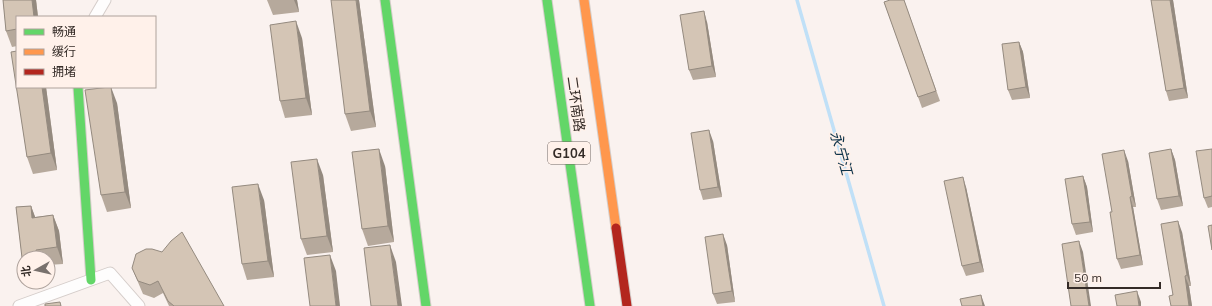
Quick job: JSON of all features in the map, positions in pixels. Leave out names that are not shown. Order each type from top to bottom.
[{"type":"main road","points":[[385,0],[426,306]]},
{"type":"main road","name":"二环南路","points":[[548,0],[590,306]]},
{"type":"main road","name":"二环南路","points":[[584,0],[627,306]]},
{"type":"main road","points":[[78,88],[91,280]]},
{"type":"street","points":[[97,16],[105,0]]},
{"type":"street","points":[[19,306],[110,273],[139,306]]},
{"type":"building","points":[[3,0],[32,0],[34,16],[16,16],[16,29],[6,31]]},
{"type":"building","points":[[331,0],[356,0],[370,111],[345,114]]},
{"type":"building","points":[[890,0],[904,0],[936,91],[918,97],[884,2]]},
{"type":"building","points":[[1151,0],[1170,0],[1184,88],[1166,91]]},
{"type":"building","points":[[704,11],[712,66],[689,70],[680,15]]},
{"type":"building","points":[[296,21],[306,98],[280,101],[270,25]]},
{"type":"building","points":[[1019,42],[1026,87],[1008,90],[1002,44]]},
{"type":"building","points":[[16,51],[16,85],[11,52]]},
{"type":"building","points":[[16,88],[42,88],[51,153],[27,157]]},
{"type":"building","points":[[111,88],[125,192],[101,195],[85,90]]},
{"type":"building","points":[[709,130],[718,187],[700,190],[691,133]]},
{"type":"building","points":[[379,149],[388,226],[362,229],[352,152]]},
{"type":"building","points":[[1171,149],[1179,196],[1157,199],[1149,153]]},
{"type":"building","points":[[1212,149],[1212,196],[1204,198],[1196,151]]},
{"type":"building","points":[[1124,150],[1140,255],[1117,259],[1110,212],[1112,212],[1102,154]]},
{"type":"building","points":[[317,159],[327,236],[301,239],[291,162]]},
{"type":"building","points":[[1083,176],[1090,222],[1072,224],[1065,179]]},
{"type":"building","points":[[963,177],[980,262],[962,266],[944,181]]},
{"type":"building","points":[[258,184],[268,261],[242,264],[232,187]]},
{"type":"building","points":[[31,206],[32,218],[53,215],[57,247],[36,250],[21,250],[16,207]]},
{"type":"building","points":[[1178,221],[1187,275],[1185,276],[1189,306],[1171,306],[1169,296],[1173,295],[1161,224]]},
{"type":"building","points":[[1212,225],[1212,250],[1208,226]]},
{"type":"building","points":[[182,232],[224,306],[174,306],[168,301],[158,281],[150,285],[138,281],[132,268],[136,254],[146,249],[162,252],[171,241]]},
{"type":"building","points":[[723,234],[732,291],[713,294],[705,237]]},
{"type":"building","points":[[1079,241],[1089,306],[1071,306],[1062,244]]},
{"type":"building","points":[[390,245],[398,306],[371,306],[364,248]]},
{"type":"building","points":[[330,255],[336,306],[310,306],[304,258]]},
{"type":"building","points":[[1137,291],[1139,306],[1117,306],[1115,295]]},
{"type":"building","points":[[981,295],[983,306],[962,306],[960,299]]},
{"type":"building","points":[[60,302],[61,306],[45,306],[45,304]]},
{"type":"waterway","name":"永宁江","points":[[797,0],[884,306]]},
{"type":"traffic: fast","points":[[385,0],[426,306]]},
{"type":"traffic: fast","points":[[547,0],[590,306]]},
{"type":"traffic: fast","points":[[78,88],[91,280]]},
{"type":"traffic: slow","points":[[584,0],[616,228]]},
{"type":"traffic: jam","points":[[616,228],[627,306]]}]
